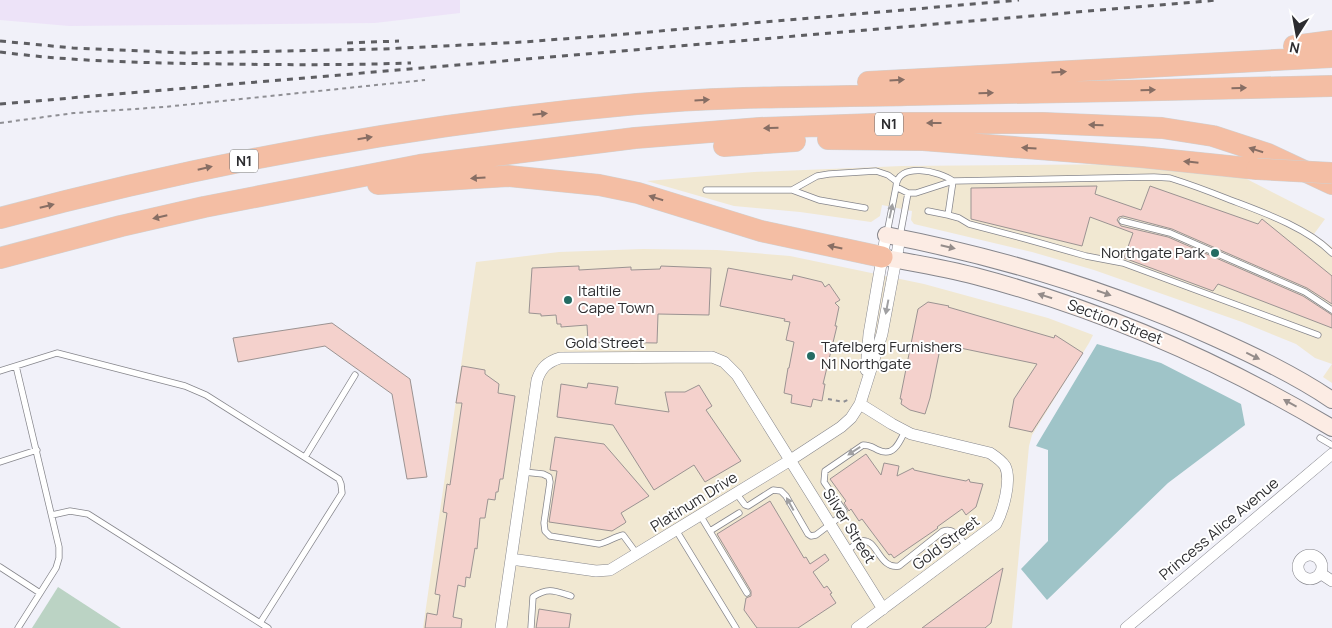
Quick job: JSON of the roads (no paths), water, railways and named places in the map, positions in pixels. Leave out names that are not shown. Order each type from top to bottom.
[{"type":"highway","points":[[1181,66],[1256,50],[1332,41]]},
{"type":"highway","points":[[727,99],[791,86],[1332,57]]},
{"type":"highway","name":"N1","points":[[0,218],[220,165],[363,139],[501,118],[640,104],[727,99],[1332,86]]},
{"type":"highway","name":"N1","points":[[0,258],[204,207],[437,162],[635,138],[760,128],[902,123],[1043,123],[1162,128],[1213,136],[1268,154],[1332,184]]},
{"type":"highway","points":[[437,162],[517,164],[644,150],[825,139],[923,140],[1141,157],[1257,169],[1332,173]]},
{"type":"highway","points":[[293,190],[508,176],[599,185],[638,193],[762,231],[889,258]]},
{"type":"street","name":"Platinum Drive","points":[[512,558],[596,571],[610,570],[790,461],[841,427],[851,418],[856,401],[864,392],[869,334],[893,236]]},
{"type":"street","name":"Section Street","points":[[893,236],[950,247],[1019,266],[1067,280],[1127,302],[1178,322],[1276,367],[1332,400]]},
{"type":"street","name":"Section Street","points":[[889,258],[973,275],[1023,289],[1130,326],[1234,374],[1294,405],[1326,433]]},
{"type":"street","name":"Gold Street","points":[[501,628],[538,380],[540,372],[551,360],[560,358],[712,357],[724,362],[737,375],[790,461]]},
{"type":"street","name":"Gold Street","points":[[856,401],[911,434],[990,452],[1006,468],[1008,482],[1001,515],[996,524],[857,628]]},
{"type":"street","name":"Princess Alice Avenue","points":[[1126,628],[1332,454]]},
{"type":"street","name":"Silver Street","points":[[790,461],[883,609]]},
{"type":"street","points":[[1320,573],[1332,581]]},
{"type":"lane","points":[[893,236],[896,184],[901,174],[913,170],[928,172],[947,177],[953,181]]},
{"type":"lane","points":[[792,190],[818,176],[876,171],[888,175],[908,193],[916,193],[953,181],[1170,178],[1266,213],[1292,226],[1325,246],[1332,253]]},
{"type":"lane","points":[[948,215],[953,181]]},
{"type":"lane","points":[[706,190],[792,190],[819,200],[865,208]]},
{"type":"lane","points":[[893,236],[908,193]]},
{"type":"lane","points":[[928,211],[959,218],[969,224],[1026,238],[1086,256],[1123,263],[1318,335]]},
{"type":"lane","points":[[1122,221],[1170,233],[1305,292],[1332,310]]},
{"type":"lane","points":[[0,371],[57,353],[185,386],[206,395],[339,479],[342,484],[342,493],[260,623]]},
{"type":"lane","points":[[16,366],[60,547],[56,568],[18,628]]},
{"type":"lane","points":[[305,457],[355,375]]},
{"type":"lane","points":[[736,493],[745,505],[748,506],[773,490],[781,491],[786,496],[808,534],[811,536],[816,535],[841,516],[844,511],[824,482],[825,471],[863,445],[870,445],[879,451],[891,451],[896,448],[905,430]]},
{"type":"lane","points":[[1326,433],[1332,445]]},
{"type":"lane","points":[[0,462],[37,450]]},
{"type":"lane","points":[[524,472],[549,476],[550,482],[544,523],[545,531],[550,536],[599,544],[607,542],[616,536],[623,536],[629,541],[637,554]]},
{"type":"lane","points":[[52,515],[70,510],[88,514],[268,628]]},
{"type":"lane","points":[[710,531],[739,513]]},
{"type":"lane","points":[[700,515],[747,593]]},
{"type":"lane","points":[[847,550],[860,541],[865,541],[870,544],[888,566],[899,566],[948,529],[953,531],[966,547]]},
{"type":"lane","points":[[676,530],[736,628]]},
{"type":"lane","points":[[0,567],[40,593]]},
{"type":"lane","points":[[531,628],[533,597],[551,590],[571,596]]},
{"type":"water","points":[[1097,344],[1161,363],[1241,404],[1245,425],[1168,483],[1047,600],[1021,569],[1048,541],[1048,450],[1036,446]]},
{"type":"railway","points":[[0,41],[73,48],[187,53],[383,49],[614,35],[1019,0]]},
{"type":"railway","points":[[0,104],[1218,0]]},
{"type":"railway","points":[[347,43],[399,41]]},
{"type":"railway","points":[[0,52],[57,58],[142,62],[297,65],[411,63]]},
{"type":"place","name":"Northgate Park","points":[[1215,253]]},
{"type":"place","name":"Italtile Cape Town","points":[[568,300]]},
{"type":"place","name":"Tafelberg Furnishers N1 Northgate","points":[[811,356]]}]
